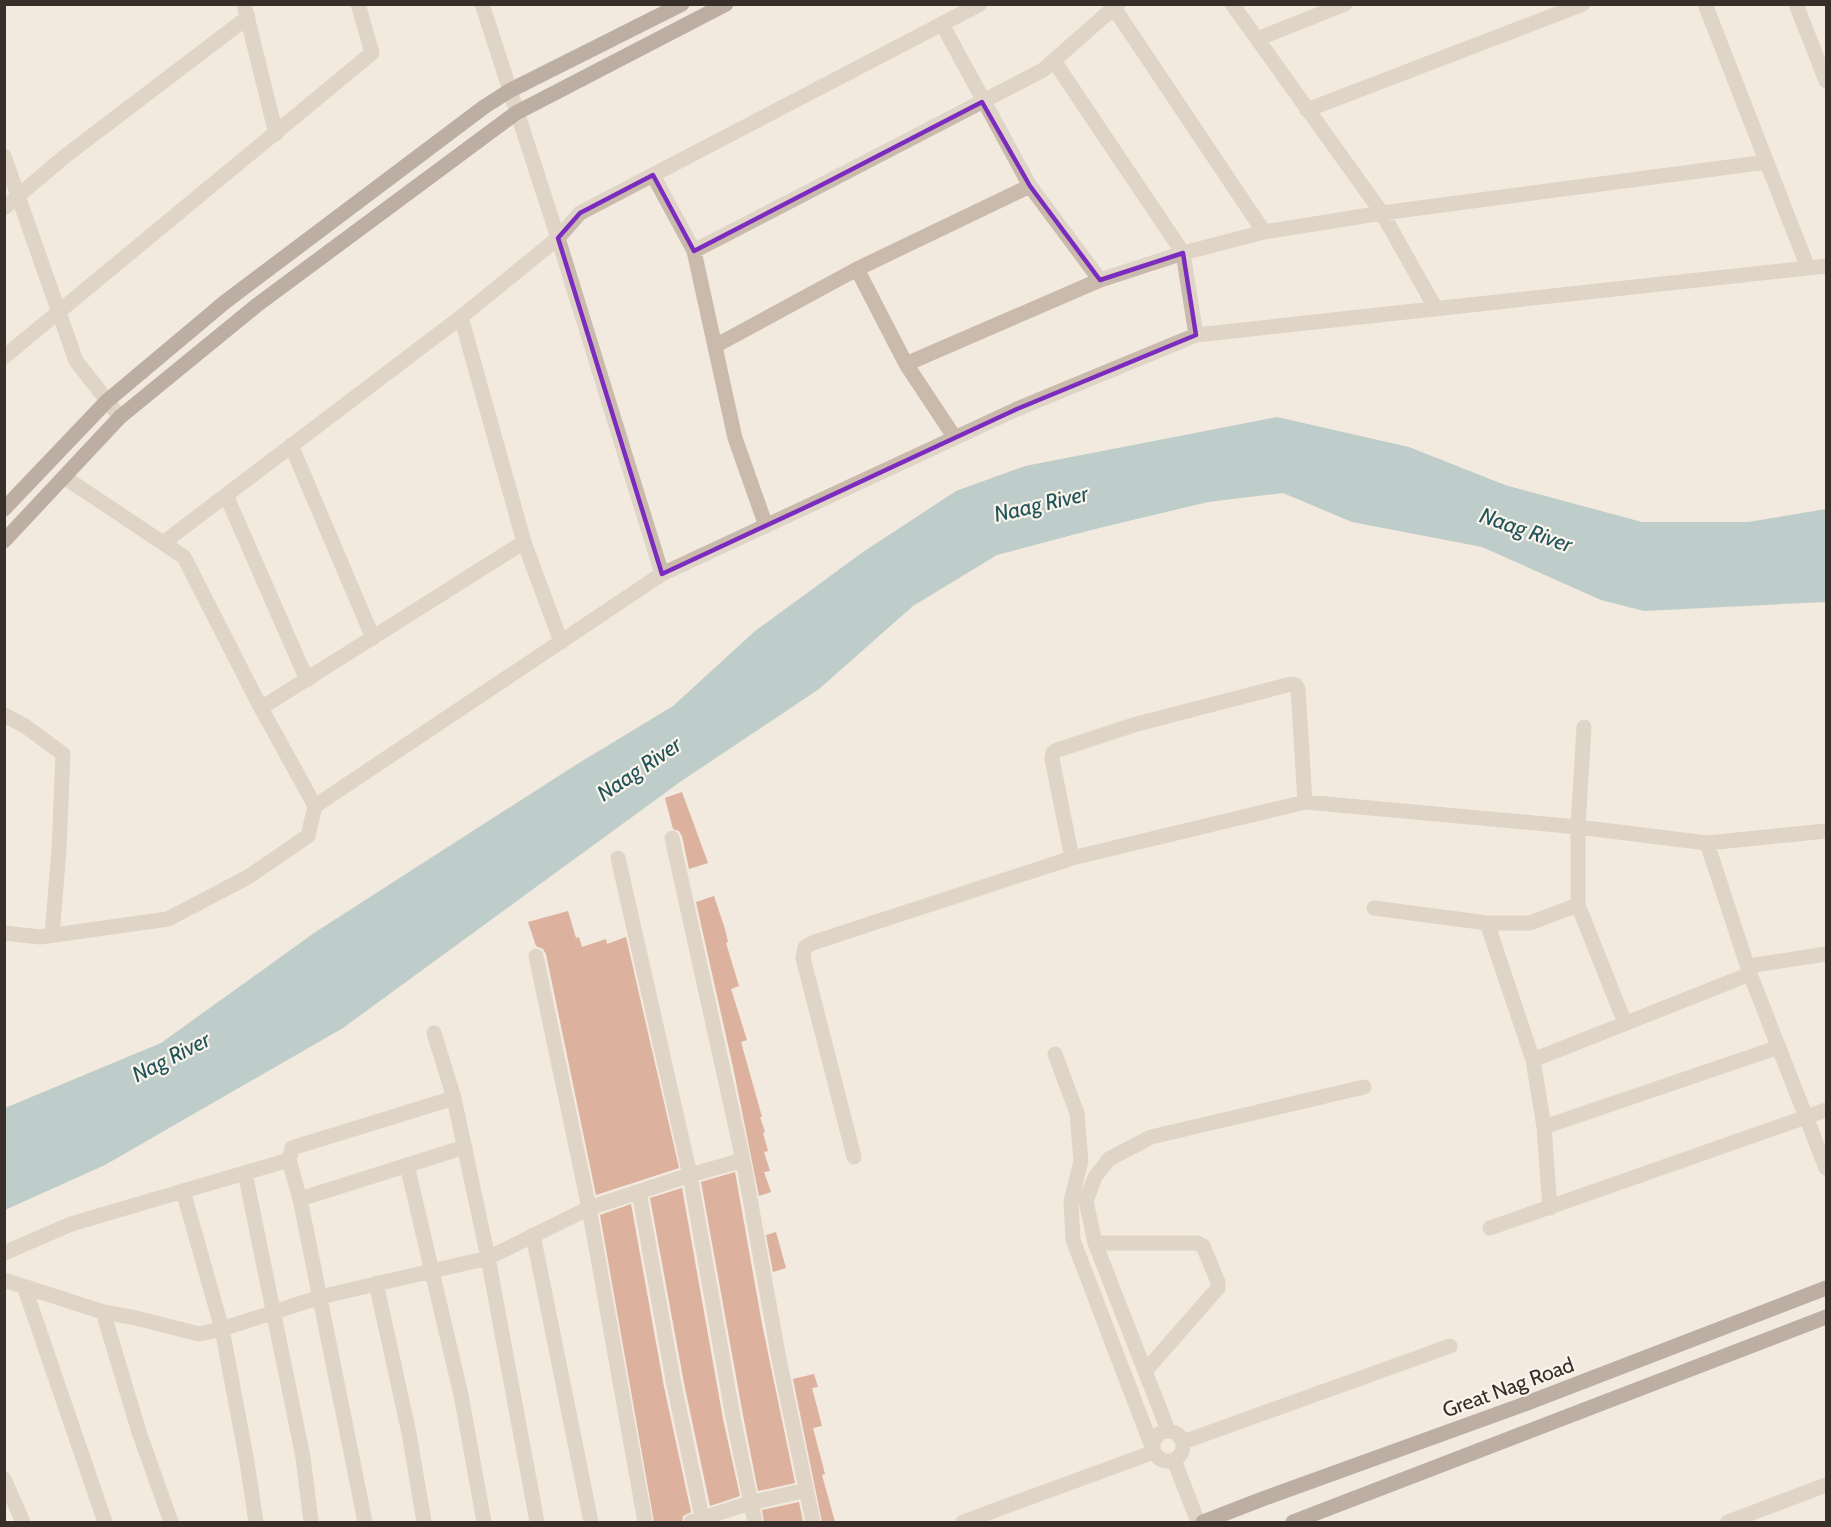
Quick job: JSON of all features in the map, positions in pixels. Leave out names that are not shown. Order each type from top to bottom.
[{"type":"main road","points":[[4,509],[107,401],[225,302],[484,107],[509,91],[682,4]]},
{"type":"main road","points":[[4,541],[120,417],[256,305],[516,113],[726,4]]},
{"type":"main road","name":"Great Nag Road","points":[[1203,1522],[1525,1404],[1827,1288]]},
{"type":"main road","points":[[1293,1522],[1827,1317]]},
{"type":"street","points":[[4,357],[372,54],[358,4]]},
{"type":"street","points":[[482,4],[558,238],[662,574]]},
{"type":"street","points":[[163,543],[461,317],[558,238],[580,213],[980,4]]},
{"type":"street","points":[[1232,4],[1382,213],[1436,309]]},
{"type":"street","points":[[1257,39],[1346,4]]},
{"type":"street","points":[[1307,110],[1583,4]]},
{"type":"street","points":[[1705,4],[1808,268]]},
{"type":"street","points":[[1796,4],[1827,81]]},
{"type":"street","points":[[694,251],[1043,70],[1116,6],[1264,232]]},
{"type":"street","points":[[4,208],[246,11],[276,134]]},
{"type":"street","points":[[942,24],[1029,186],[1100,280]]},
{"type":"street","points":[[1054,60],[1183,253],[1196,335]]},
{"type":"street","points":[[4,156],[76,361],[120,417]]},
{"type":"street","points":[[906,364],[1100,280],[1183,253],[1264,232],[1382,213],[1767,162]]},
{"type":"street","points":[[653,175],[694,251],[735,438],[766,526]]},
{"type":"street","points":[[715,346],[857,269],[1029,186]]},
{"type":"street","points":[[315,806],[662,574],[1017,409],[1196,335],[1827,266]]},
{"type":"street","points":[[857,269],[906,364],[955,438]]},
{"type":"street","points":[[461,317],[524,542],[561,642]]},
{"type":"street","points":[[291,446],[373,638]]},
{"type":"street","points":[[4,933],[40,937],[168,919],[248,878],[308,836],[315,806],[261,708],[184,557],[64,477]]},
{"type":"street","points":[[226,495],[307,680]]},
{"type":"street","points":[[261,708],[524,542]]},
{"type":"street","points":[[1072,858],[1052,759],[1053,753],[1137,724],[1291,684],[1296,685],[1298,689],[1305,802]]},
{"type":"street","points":[[4,715],[25,726],[63,754],[59,851],[52,935]]},
{"type":"street","points":[[1584,727],[1578,826],[1578,905],[1625,1023]]},
{"type":"street","points":[[855,1157],[803,958],[805,947],[815,942],[1072,858],[1305,802],[1578,826],[1707,843],[1827,831]]},
{"type":"street","points":[[672,838],[743,1160],[779,1359],[813,1522]]},
{"type":"street","points":[[1707,843],[1750,970],[1827,1168]]},
{"type":"street","points":[[618,858],[690,1175],[733,1417],[755,1522]]},
{"type":"street","points":[[1374,908],[1487,923],[1530,923],[1578,905]]},
{"type":"street","points":[[1487,923],[1533,1060],[1544,1127],[1550,1208]]},
{"type":"street","points":[[1533,1060],[1750,970],[1827,954]]},
{"type":"street","points":[[536,956],[589,1208],[645,1522]]},
{"type":"street","points":[[434,1033],[454,1098],[465,1147],[537,1522]]},
{"type":"street","points":[[1544,1127],[1779,1047]]},
{"type":"street","points":[[1055,1054],[1077,1113],[1082,1161],[1071,1201],[1073,1240],[1154,1452],[1160,1459],[1174,1460],[1182,1453],[1183,1442],[1178,1434],[1168,1430],[1162,1431],[1155,1438],[1152,1447],[1154,1452]]},
{"type":"street","points":[[1168,1430],[1095,1243],[1086,1201],[1095,1177],[1109,1160],[1151,1137],[1364,1087]]},
{"type":"street","points":[[365,1522],[300,1199],[289,1160],[292,1148],[454,1098]]},
{"type":"street","points":[[1490,1228],[1827,1110]]},
{"type":"street","points":[[300,1199],[465,1147]]},
{"type":"street","points":[[4,1253],[71,1224],[289,1160]]},
{"type":"street","points":[[4,1280],[25,1289],[103,1312],[199,1334],[222,1329],[320,1297],[488,1258],[589,1208],[743,1160]]},
{"type":"street","points":[[407,1165],[461,1395],[484,1522]]},
{"type":"street","points":[[245,1173],[303,1457],[311,1522]]},
{"type":"street","points":[[183,1191],[222,1329],[256,1522]]},
{"type":"street","points":[[639,1192],[699,1521],[750,1503],[806,1490]]},
{"type":"street","points":[[533,1235],[591,1522]]},
{"type":"street","points":[[1095,1243],[1197,1243],[1203,1246],[1218,1282],[1218,1288],[1146,1370]]},
{"type":"street","points":[[376,1283],[409,1433],[424,1522]]},
{"type":"street","points":[[25,1289],[105,1522]]},
{"type":"street","points":[[103,1312],[139,1432],[171,1522]]},
{"type":"street","points":[[1183,1442],[1450,1346]]},
{"type":"street","points":[[963,1522],[1154,1452]]},
{"type":"street","points":[[1174,1460],[1198,1522]]},
{"type":"street","points":[[4,1479],[23,1522]]},
{"type":"street","points":[[1728,1522],[1827,1485]]},
{"type":"highlighted area","points":[[982,102],[1030,186],[1100,280],[1183,253],[1196,335],[1017,409],[662,574],[558,238],[580,213],[653,175],[694,251]]},
{"type":"water","points":[[1277,417],[1409,447],[1505,485],[1642,522],[1748,522],[1826,509],[1826,602],[1644,611],[1601,600],[1482,547],[1352,522],[1283,493],[1208,502],[997,555],[913,606],[819,689],[680,782],[343,1028],[105,1165],[5,1210],[5,1108],[161,1043],[314,933],[574,766],[673,706],[755,631],[863,552],[956,491],[1025,466]]},
{"type":"building","points":[[682,792],[708,863],[689,869],[682,836],[679,831],[673,829],[665,798]]},
{"type":"building","points":[[714,896],[739,986],[731,989],[747,1040],[741,1042],[762,1117],[760,1117],[768,1151],[764,1152],[770,1171],[764,1172],[771,1192],[759,1196],[696,902]]},
{"type":"building","points":[[568,911],[576,938],[579,937],[582,947],[606,939],[607,944],[626,937],[679,1168],[596,1195],[546,954],[543,949],[536,946],[528,922]]},
{"type":"building","points":[[735,1172],[762,1324],[795,1483],[758,1491],[701,1182]]},
{"type":"building","points":[[682,1188],[723,1419],[740,1496],[710,1506],[684,1383],[650,1198]]},
{"type":"building","points":[[631,1204],[664,1387],[691,1512],[683,1516],[682,1522],[654,1522],[600,1215]]},
{"type":"building","points":[[776,1232],[786,1268],[773,1272],[766,1235]]},
{"type":"building","points":[[814,1374],[818,1387],[812,1388],[822,1426],[813,1428],[825,1474],[822,1475],[835,1522],[822,1522],[793,1379]]},
{"type":"building","points":[[799,1502],[803,1522],[764,1522],[762,1510]]},
{"type":"water label","name":"Naag River","points":[[1041,504]]},
{"type":"water label","name":"Naag River","points":[[1526,530]]},
{"type":"water label","name":"Naag River","points":[[639,769]]},
{"type":"water label","name":"Nag River","points":[[171,1057]]}]
